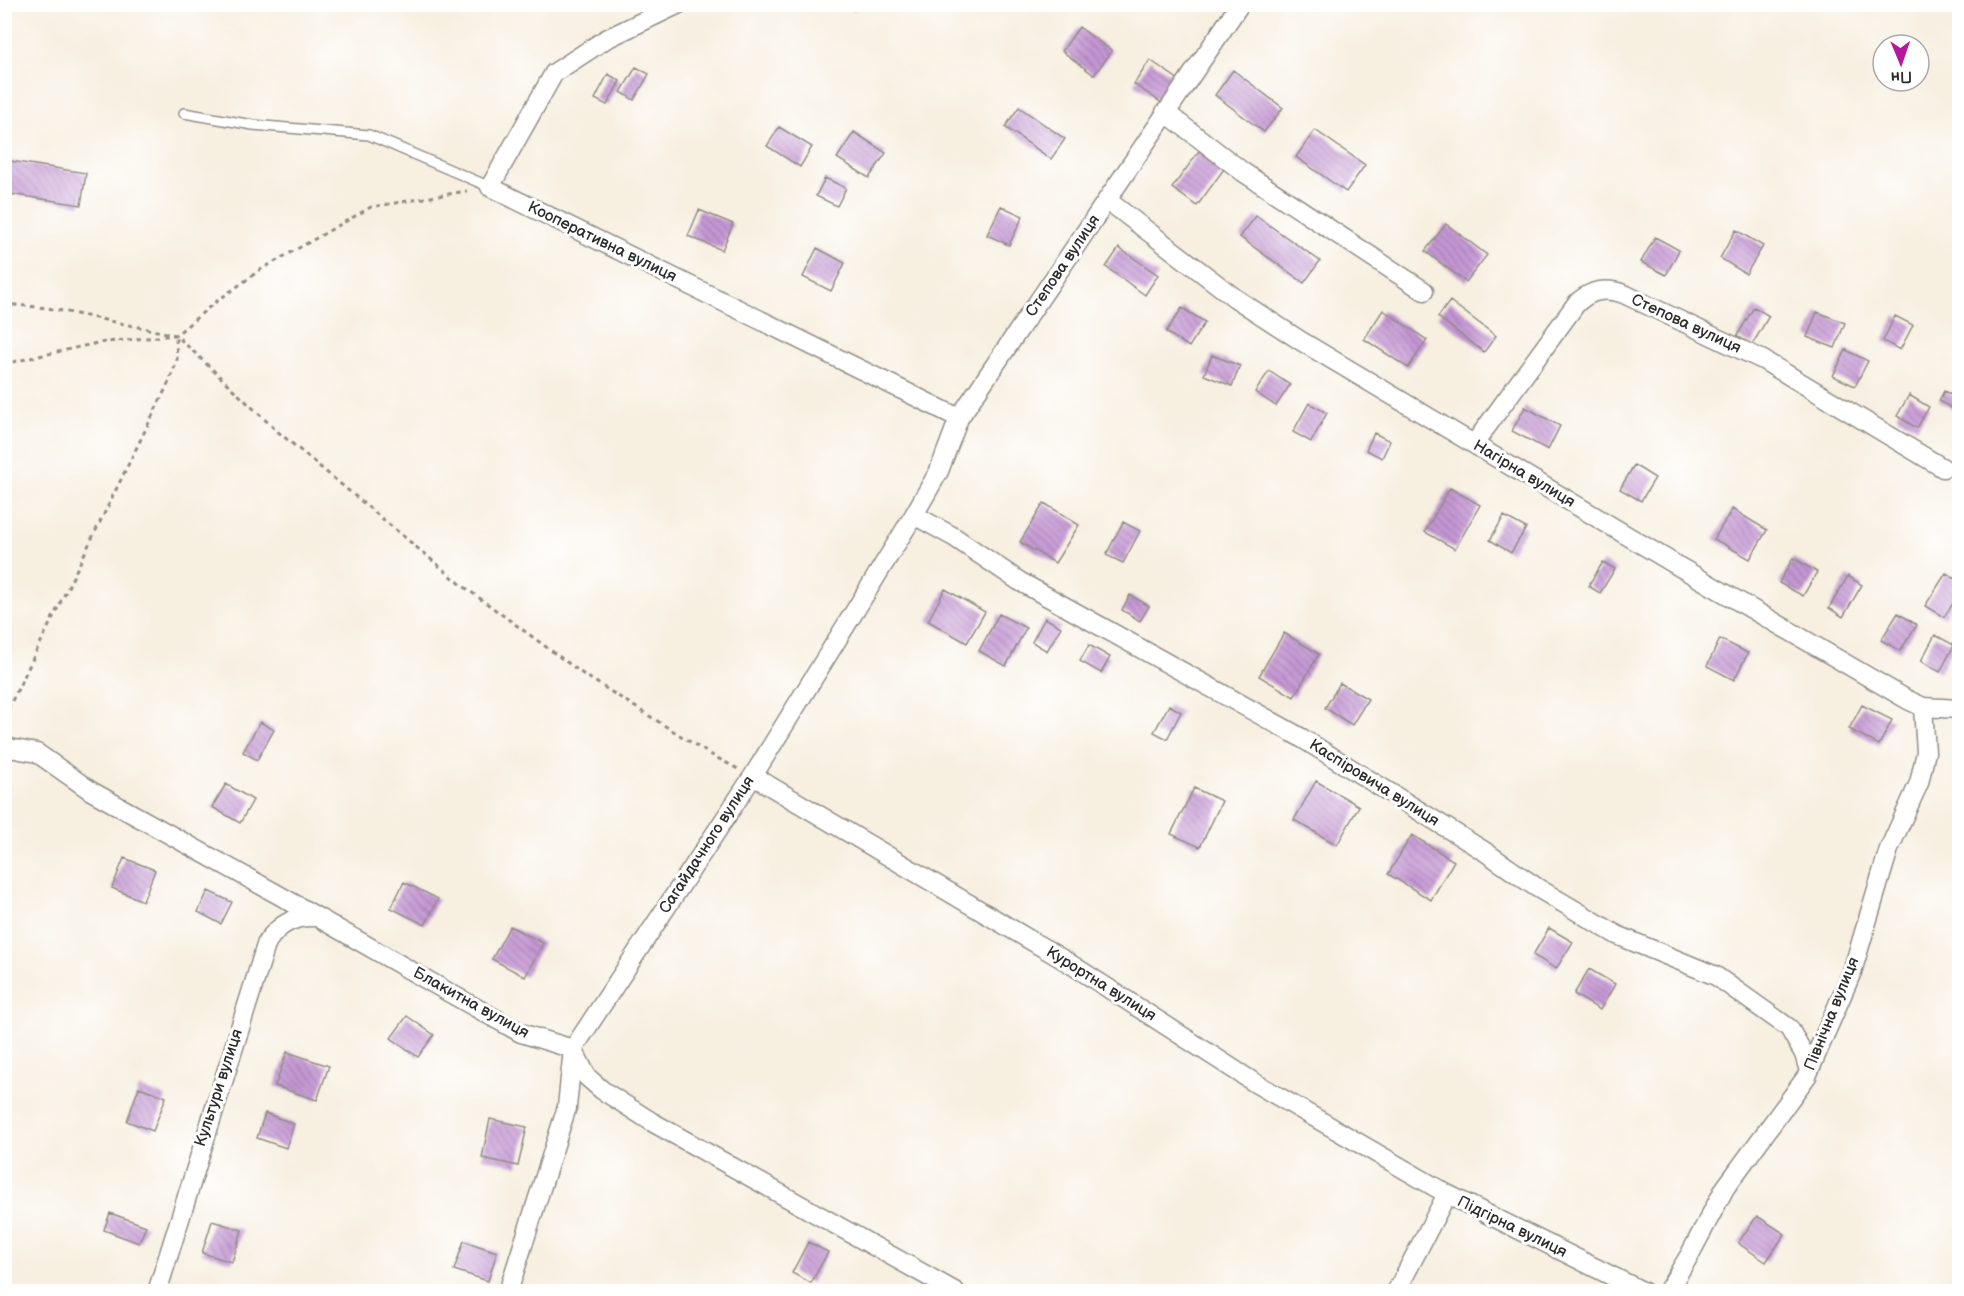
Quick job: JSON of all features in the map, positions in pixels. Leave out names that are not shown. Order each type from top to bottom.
[{"type":"street","points":[[490,187],[554,73],[606,39],[679,4]]},
{"type":"street","name":"Степова вулиця","points":[[959,418],[1240,4]]},
{"type":"street","points":[[1165,112],[1243,172],[1424,291]]},
{"type":"street","name":"Кооперативна вулиця","points":[[490,187],[959,418]]},
{"type":"street","name":"Нагірна вулиця","points":[[1107,200],[1234,298],[1678,566],[1923,707],[1959,709]]},
{"type":"street","name":"Степова вулиця","points":[[1474,444],[1576,304],[1590,293],[1607,290],[1623,294],[1763,360],[1943,468]]},
{"type":"street","name":"Сагайдачного вулиця","points":[[508,1292],[567,1107],[573,1049],[753,776],[914,515],[939,471],[959,418]]},
{"type":"street","name":"Каспіровича вулиця","points":[[914,515],[1039,592],[1300,737],[1484,851],[1536,887],[1617,935],[1716,976],[1769,1011],[1789,1028],[1804,1054],[1809,1071]]},
{"type":"street","name":"Північна вулиця","points":[[1667,1292],[1725,1188],[1745,1158],[1790,1102],[1809,1071],[1852,972],[1886,859],[1922,775],[1927,737],[1923,707]]},
{"type":"street","name":"Блакитна вулиця","points":[[4,747],[37,753],[91,791],[522,1033],[573,1049]]},
{"type":"street","name":"Курортна вулиця","points":[[753,776],[1069,963],[1255,1083],[1447,1194]]},
{"type":"street","name":"Культури вулиця","points":[[157,1292],[267,942],[282,924],[304,916],[315,916]]},
{"type":"street","points":[[573,1049],[587,1077],[602,1090],[652,1122],[955,1291]]},
{"type":"street","name":"Підгірна вулиця","points":[[1396,1292],[1447,1194],[1644,1292]]},
{"type":"lane","points":[[184,113],[253,125],[369,135],[490,187]]},
{"type":"path","points":[[4,364],[97,343],[176,335],[260,270],[371,207],[490,187]]},
{"type":"path","points":[[4,304],[48,308],[176,335],[277,432],[463,586],[583,674],[708,753],[753,776]]},
{"type":"path","points":[[4,717],[168,384],[177,361],[176,335]]},
{"type":"building","points":[[846,4],[859,4],[854,10]]},
{"type":"building","points":[[1079,27],[1112,51],[1094,75],[1062,51]]},
{"type":"building","points":[[1150,60],[1179,80],[1162,103],[1134,84]]},
{"type":"building","points":[[636,67],[649,74],[634,100],[621,92]]},
{"type":"building","points":[[1233,70],[1283,108],[1264,132],[1215,95]]},
{"type":"building","points":[[608,74],[620,81],[607,105],[595,99]]},
{"type":"building","points":[[1019,107],[1065,139],[1051,159],[1005,127]]},
{"type":"building","points":[[779,127],[812,147],[800,167],[767,146]]},
{"type":"building","points":[[1315,130],[1365,165],[1346,192],[1296,157]]},
{"type":"building","points":[[854,132],[886,153],[869,178],[837,158]]},
{"type":"building","points":[[1199,151],[1224,169],[1197,206],[1172,188]]},
{"type":"building","points":[[4,160],[86,173],[81,205],[4,193]]},
{"type":"building","points":[[825,178],[846,188],[837,206],[816,196]]},
{"type":"building","points":[[1001,206],[1023,216],[1009,245],[987,235]]},
{"type":"building","points":[[699,210],[733,224],[722,250],[688,236]]},
{"type":"building","points":[[1256,216],[1320,261],[1304,283],[1240,237]]},
{"type":"building","points":[[1446,224],[1487,255],[1466,282],[1425,251]]},
{"type":"building","points":[[1736,230],[1763,246],[1746,274],[1720,258]]},
{"type":"building","points":[[1655,237],[1679,250],[1666,275],[1641,262]]},
{"type":"building","points":[[817,248],[845,263],[831,291],[803,277]]},
{"type":"building","points":[[1119,248],[1158,275],[1145,295],[1106,267]]},
{"type":"building","points":[[1450,301],[1496,336],[1484,352],[1438,317]]},
{"type":"building","points":[[1754,307],[1769,316],[1752,345],[1737,336]]},
{"type":"building","points":[[1182,308],[1205,322],[1189,347],[1166,332]]},
{"type":"building","points":[[1383,310],[1427,340],[1408,368],[1364,339]]},
{"type":"building","points":[[1817,312],[1845,323],[1835,348],[1807,337]]},
{"type":"building","points":[[1895,316],[1913,325],[1900,350],[1883,341]]},
{"type":"building","points":[[1846,350],[1868,361],[1855,386],[1833,376]]},
{"type":"building","points":[[1212,355],[1240,366],[1232,386],[1204,375]]},
{"type":"building","points":[[1269,371],[1290,385],[1276,406],[1255,392]]},
{"type":"building","points":[[1944,391],[1960,400],[1960,413],[1939,401]]},
{"type":"building","points":[[1909,395],[1929,407],[1917,428],[1897,416]]},
{"type":"building","points":[[1309,403],[1327,413],[1311,442],[1293,432]]},
{"type":"building","points":[[1525,407],[1560,426],[1548,450],[1512,431]]},
{"type":"building","points":[[1960,429],[1960,448],[1952,444]]},
{"type":"building","points":[[1374,433],[1390,441],[1382,458],[1366,450]]},
{"type":"building","points":[[1634,465],[1655,478],[1641,501],[1620,489]]},
{"type":"building","points":[[1450,488],[1480,505],[1455,549],[1425,532]]},
{"type":"building","points":[[1044,503],[1079,525],[1055,563],[1020,542]]},
{"type":"building","points":[[1732,509],[1767,530],[1750,559],[1714,539]]},
{"type":"building","points":[[1504,516],[1526,528],[1511,553],[1490,540]]},
{"type":"building","points":[[1123,522],[1140,531],[1123,563],[1106,555]]},
{"type":"building","points":[[1793,558],[1817,572],[1803,596],[1779,583]]},
{"type":"building","points":[[1603,562],[1615,569],[1600,593],[1588,586]]},
{"type":"building","points":[[1946,573],[1960,582],[1960,593],[1944,617],[1925,606]]},
{"type":"building","points":[[1848,576],[1862,585],[1843,617],[1829,608]]},
{"type":"building","points":[[945,589],[985,612],[967,643],[928,621]]},
{"type":"building","points":[[1130,595],[1149,606],[1140,621],[1122,610]]},
{"type":"building","points":[[1898,613],[1917,625],[1900,651],[1881,640]]},
{"type":"building","points":[[999,614],[1026,628],[1006,666],[979,651]]},
{"type":"building","points":[[1045,618],[1061,627],[1047,651],[1032,642]]},
{"type":"building","points":[[1284,633],[1319,654],[1294,697],[1259,676]]},
{"type":"building","points":[[1935,635],[1954,645],[1940,672],[1921,661]]},
{"type":"building","points":[[1720,639],[1748,653],[1734,680],[1707,666]]},
{"type":"building","points":[[1089,645],[1110,657],[1101,673],[1080,661]]},
{"type":"building","points":[[1340,683],[1368,699],[1352,725],[1325,708]]},
{"type":"building","points":[[1169,705],[1181,712],[1167,739],[1154,732]]},
{"type":"building","points":[[1862,705],[1892,720],[1879,745],[1849,729]]},
{"type":"building","points":[[260,722],[274,730],[257,760],[243,752]]},
{"type":"building","points":[[1316,781],[1359,806],[1337,845],[1294,820]]},
{"type":"building","points":[[226,784],[253,800],[240,823],[212,807]]},
{"type":"building","points":[[1194,788],[1222,801],[1200,847],[1171,834]]},
{"type":"building","points":[[1412,835],[1454,861],[1431,900],[1388,874]]},
{"type":"building","points":[[124,858],[155,870],[143,901],[112,888]]},
{"type":"building","points":[[404,882],[438,899],[425,925],[391,908]]},
{"type":"building","points":[[208,891],[232,902],[221,924],[198,912]]},
{"type":"building","points":[[510,926],[543,943],[525,977],[492,959]]},
{"type":"building","points":[[1549,928],[1573,942],[1556,969],[1533,955]]},
{"type":"building","points":[[1589,969],[1615,984],[1600,1010],[1574,994]]},
{"type":"building","points":[[407,1016],[434,1035],[418,1057],[391,1038]]},
{"type":"building","points":[[287,1052],[329,1066],[317,1100],[275,1086]]},
{"type":"building","points":[[139,1087],[166,1097],[153,1131],[127,1121]]},
{"type":"building","points":[[265,1113],[294,1124],[286,1148],[257,1138]]},
{"type":"building","points":[[490,1119],[527,1127],[518,1166],[482,1158]]},
{"type":"building","points":[[110,1213],[146,1226],[139,1243],[104,1230]]},
{"type":"building","points":[[1757,1216],[1785,1234],[1766,1262],[1738,1243]]},
{"type":"building","points":[[212,1221],[242,1230],[232,1262],[202,1253]]},
{"type":"building","points":[[464,1241],[497,1252],[488,1281],[454,1270]]},
{"type":"building","points":[[808,1242],[828,1252],[811,1283],[792,1273]]}]
